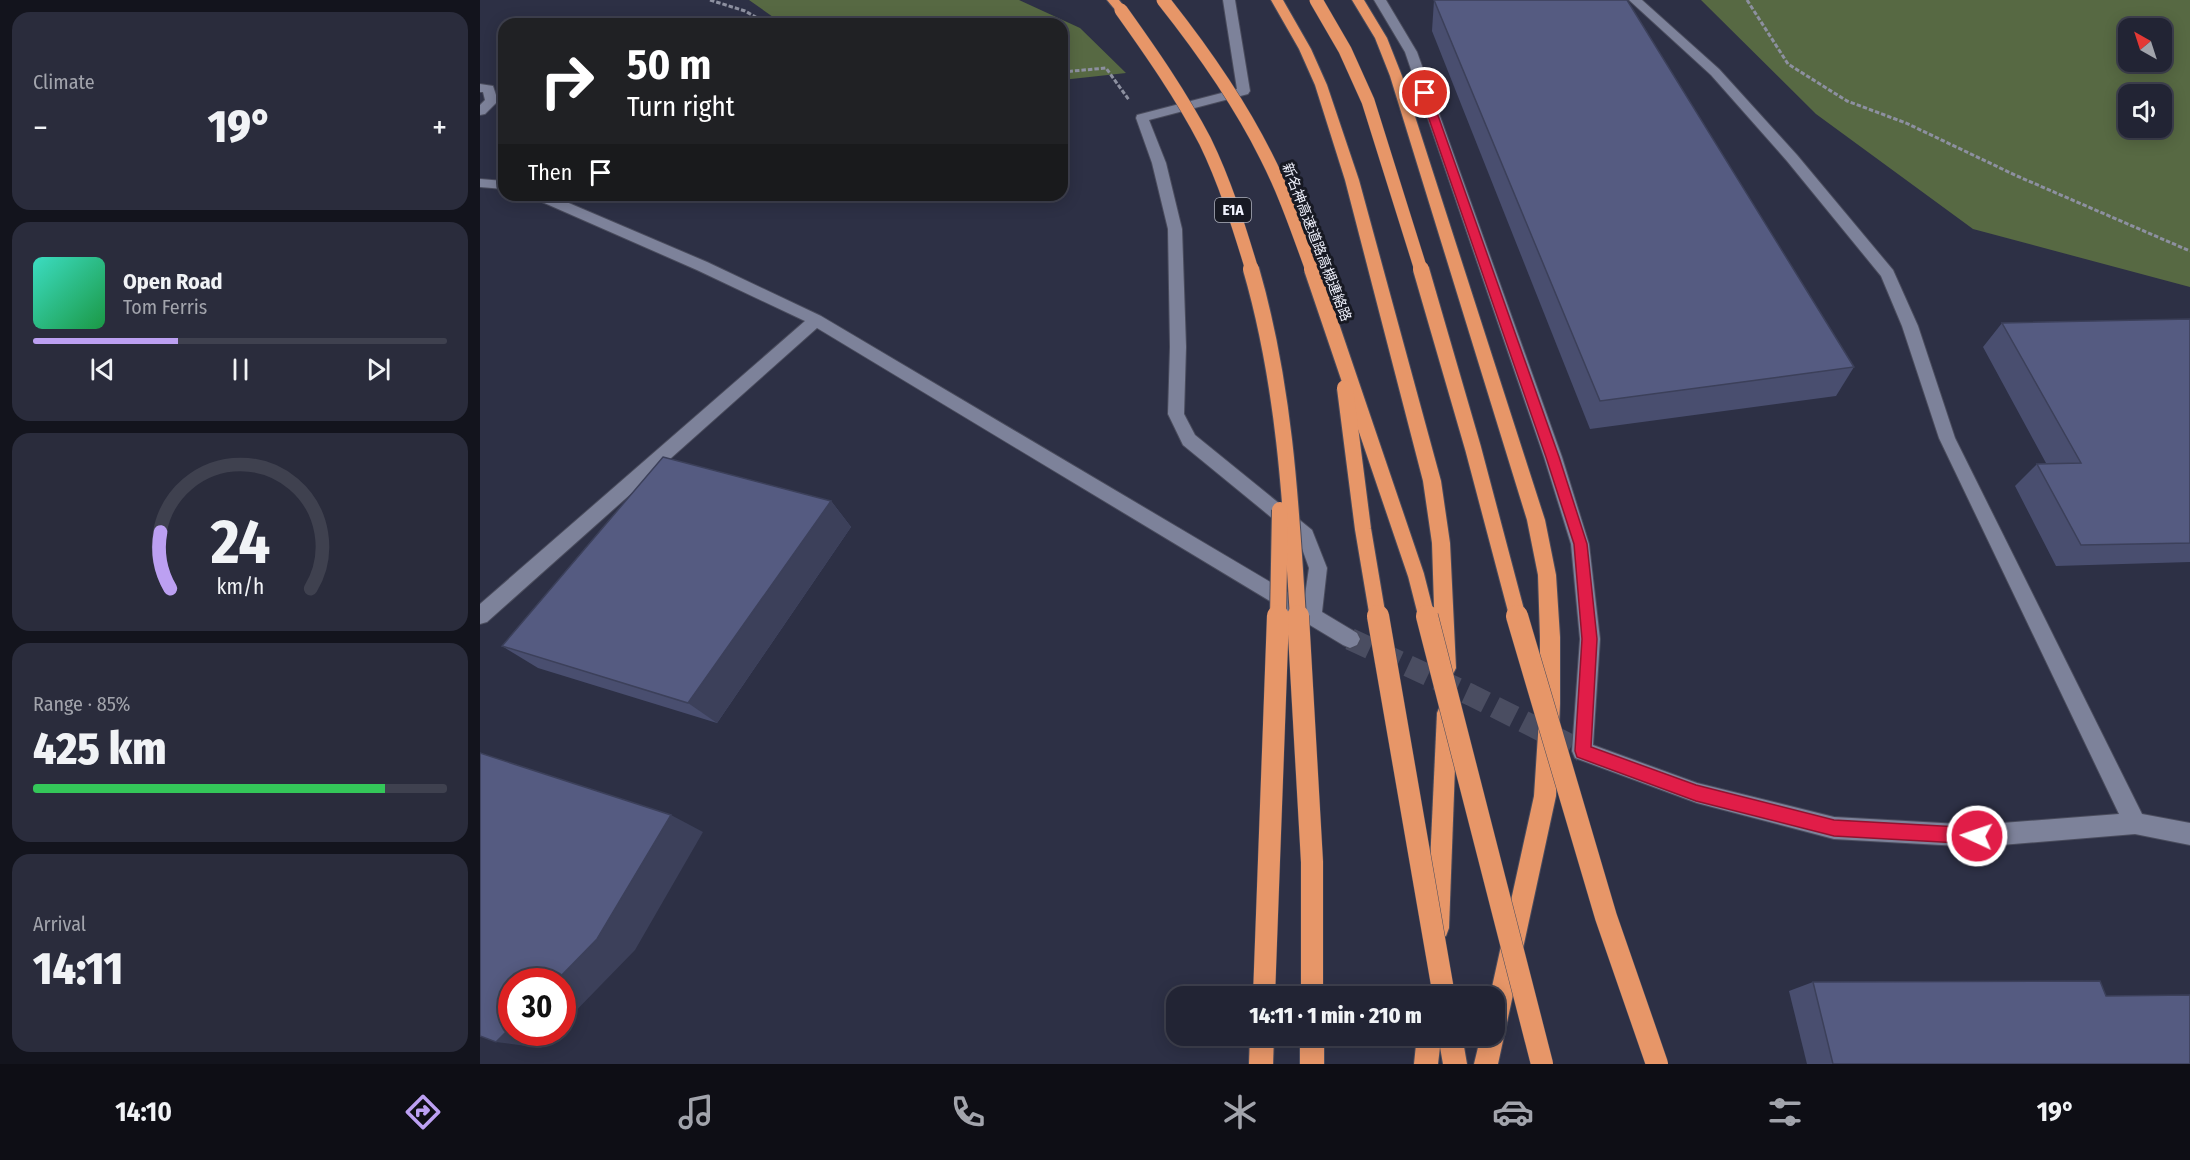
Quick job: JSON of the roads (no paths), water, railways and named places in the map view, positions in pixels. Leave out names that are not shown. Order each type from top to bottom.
[{"type":"highway","name":"新名神高速道路高槻連絡路","points":[[1163,0],[1205,53],[1266,155],[1291,211],[1339,348]]},
{"type":"highway","points":[[1277,0],[1305,49],[1321,85],[1348,170],[1433,491],[1441,543],[1447,719],[1444,826],[1435,986]]},
{"type":"highway","points":[[1316,0],[1345,50],[1368,101],[1400,198],[1473,448],[1529,661],[1606,916],[1657,1064]]},
{"type":"highway","points":[[1359,0],[1381,38],[1396,76],[1536,520],[1546,575],[1550,704],[1545,796],[1504,986]]},
{"type":"highway","name":"E1A","points":[[1117,5],[1160,64],[1191,114],[1215,164],[1235,215],[1264,316],[1282,433]]},
{"type":"highway","points":[[1339,348],[1363,529],[1442,986]]},
{"type":"highway","points":[[1339,348],[1416,575],[1542,1064]]},
{"type":"highway","points":[[1264,986],[1277,688],[1282,433]]},
{"type":"highway","points":[[1282,433],[1295,559],[1312,861],[1312,986]]},
{"type":"highway","points":[[1261,1064],[1262,1046]]},
{"type":"highway","points":[[1312,1046],[1312,1064]]},
{"type":"highway","points":[[1426,1064],[1428,1046]]},
{"type":"highway","points":[[1452,1046],[1455,1064]]},
{"type":"highway","points":[[1486,1064],[1490,1046]]},
{"type":"street","points":[[1229,0],[1244,91],[1142,118],[1159,163],[1175,229],[1178,347],[1176,414],[1189,440],[1306,535],[1318,568],[1312,616]]},
{"type":"street","points":[[1380,0],[1411,52],[1549,446],[1580,544],[1590,639],[1582,751],[1696,793],[1834,828],[1977,836],[2135,823],[2190,834]]},
{"type":"street","points":[[1635,0],[1715,72],[1792,158],[1888,274],[1910,326],[1947,438],[2135,823]]},
{"type":"street","points":[[480,88],[489,89],[492,101],[480,111]]},
{"type":"street","points":[[480,183],[498,184]]},
{"type":"street","points":[[552,201],[702,266],[816,320],[1350,639]]},
{"type":"street","points":[[480,616],[816,320]]},
{"type":"tunnel","points":[[1350,639],[1471,695],[1582,751]]}]
